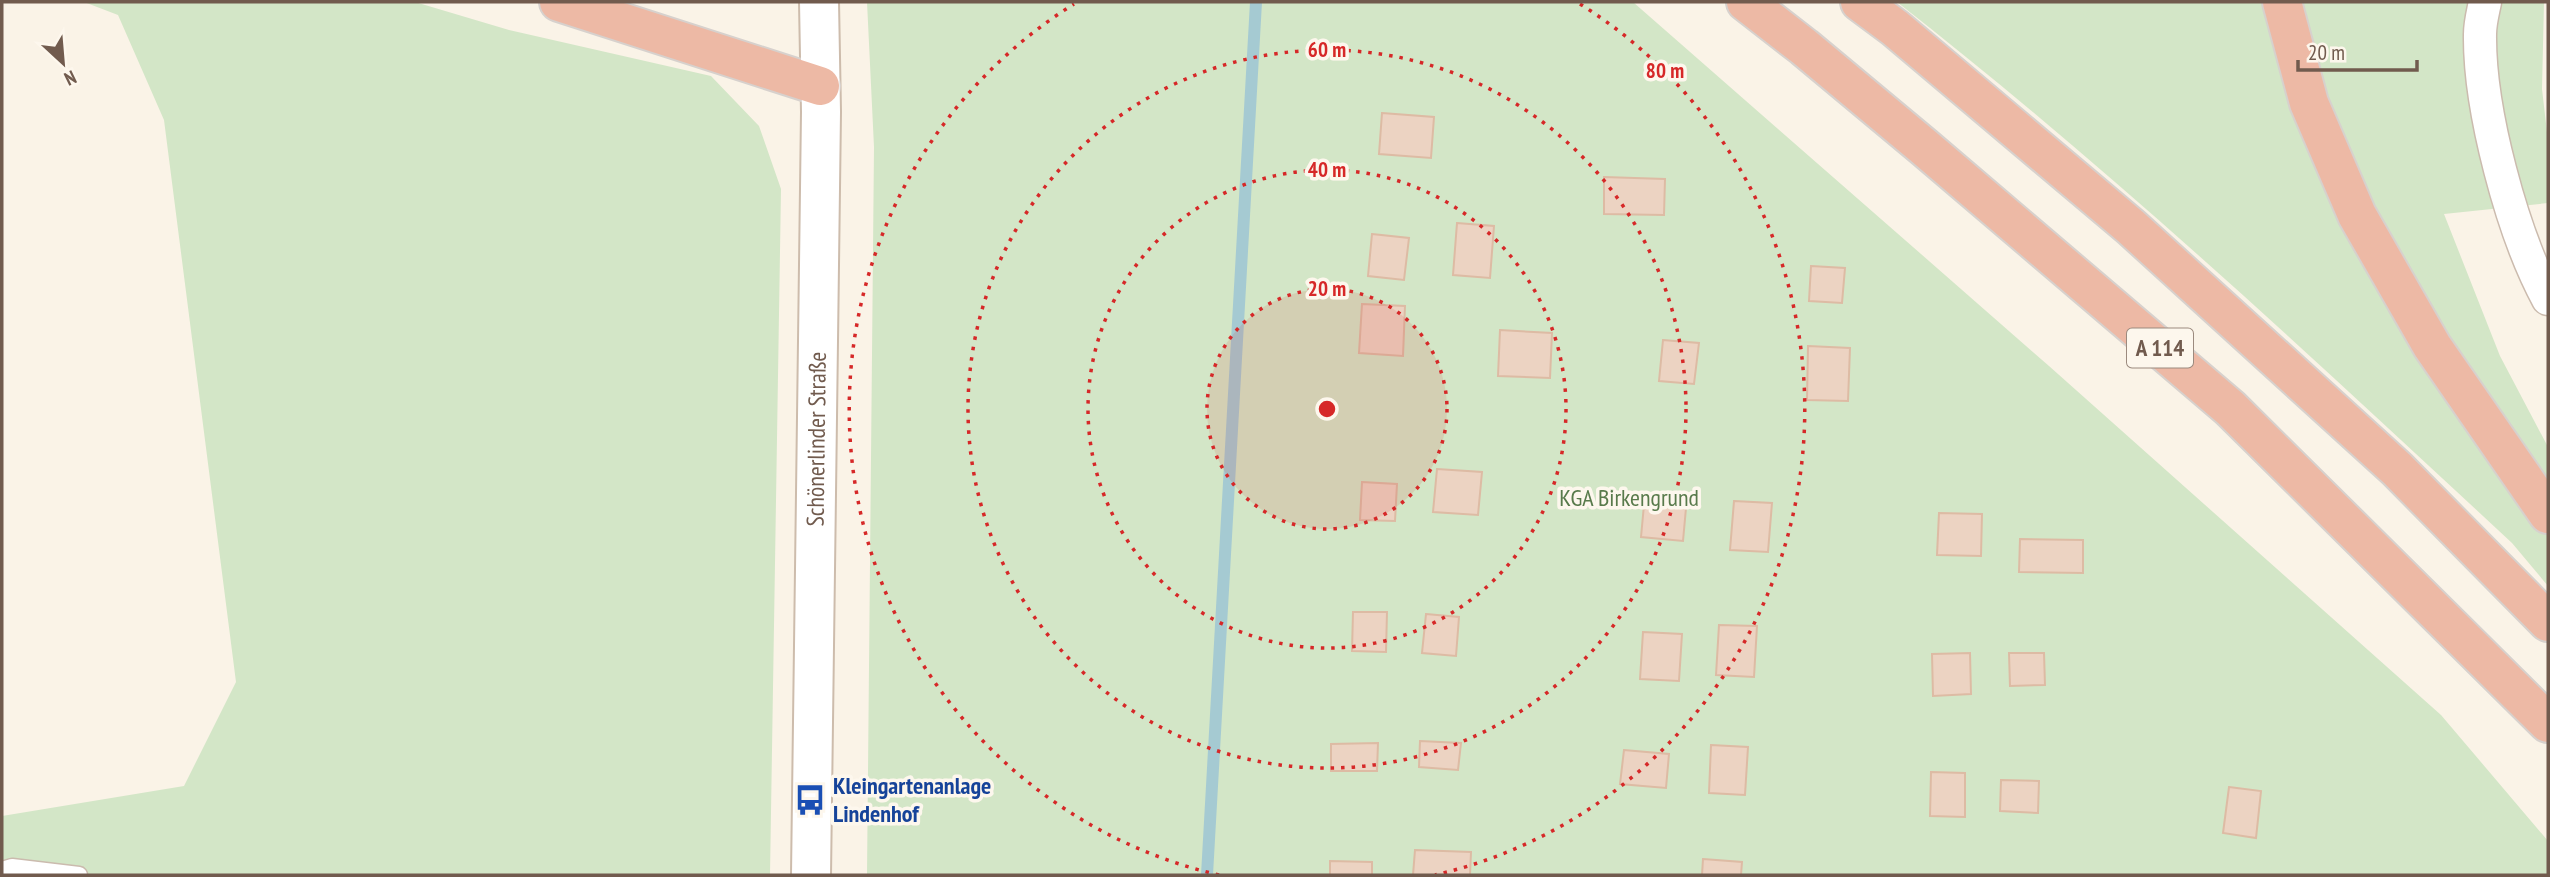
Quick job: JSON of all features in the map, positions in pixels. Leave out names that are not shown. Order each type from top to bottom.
[{"type":"highway","points":[[559,2],[820,86]]},
{"type":"highway","name":"A 114","points":[[1746,2],[1924,147],[2230,408],[2548,723]]},
{"type":"highway","name":"A 114","points":[[1860,2],[1895,28],[2132,227],[2397,469],[2548,622]]},
{"type":"highway","points":[[2282,2],[2309,103],[2357,215],[2432,346],[2548,514]]},
{"type":"main road","name":"Schönerlinder Straße","points":[[811,875],[819,2]]},
{"type":"street","points":[[2485,2],[2479,32],[2483,83],[2492,128],[2507,193],[2527,251],[2548,299]]},
{"type":"lane","points":[[2,870],[12,867],[79,875]]},
{"type":"green space","points":[[84,2],[415,2],[509,30],[711,76],[759,126],[781,189],[770,875],[2,875],[2,816],[184,786],[236,682],[164,120],[118,15]]},
{"type":"green space","name":"KGA Birkengrund","points":[[867,2],[1633,2],[2049,366],[2441,715],[2548,841],[2548,875],[867,875],[874,147]]},
{"type":"green space","points":[[1897,2],[2544,2],[2542,89],[2548,141],[2548,203],[2444,214],[2500,356],[2548,447],[2548,586],[2512,543],[2210,266],[2056,131]]},
{"type":"building","points":[[1382,113],[1434,117],[1431,158],[1379,154]]},
{"type":"building","points":[[1604,177],[1665,179],[1664,215],[1604,214]]},
{"type":"building","points":[[1457,223],[1494,226],[1490,278],[1453,275]]},
{"type":"building","points":[[1372,234],[1409,238],[1404,280],[1368,276]]},
{"type":"building","points":[[1811,266],[1845,268],[1842,303],[1809,301]]},
{"type":"building","points":[[1362,304],[1405,306],[1403,356],[1359,353]]},
{"type":"building","points":[[1500,330],[1552,333],[1550,378],[1498,376]]},
{"type":"building","points":[[1663,340],[1699,343],[1694,384],[1659,381]]},
{"type":"building","points":[[1808,346],[1850,348],[1848,401],[1807,400]]},
{"type":"building","points":[[1437,469],[1482,472],[1478,515],[1433,512]]},
{"type":"building","points":[[1362,482],[1397,484],[1395,521],[1360,520]]},
{"type":"building","points":[[1645,494],[1687,497],[1683,541],[1641,537]]},
{"type":"building","points":[[1734,501],[1772,503],[1768,552],[1730,550]]},
{"type":"building","points":[[1939,513],[1982,514],[1981,556],[1937,555]]},
{"type":"building","points":[[2020,539],[2083,540],[2083,573],[2019,572]]},
{"type":"building","points":[[1353,612],[1387,612],[1386,652],[1352,651]]},
{"type":"building","points":[[1426,614],[1459,617],[1456,656],[1422,653]]},
{"type":"building","points":[[1719,625],[1757,626],[1754,677],[1716,675]]},
{"type":"building","points":[[1643,632],[1682,634],[1679,681],[1640,679]]},
{"type":"building","points":[[1970,653],[1971,694],[1933,696],[1932,654]]},
{"type":"building","points":[[2009,653],[2044,653],[2045,685],[2010,686]]},
{"type":"building","points":[[1420,741],[1461,743],[1458,770],[1419,767]]},
{"type":"building","points":[[1378,743],[1377,771],[1331,771],[1331,744]]},
{"type":"building","points":[[1711,745],[1748,747],[1745,795],[1709,793]]},
{"type":"building","points":[[1624,750],[1669,754],[1666,788],[1620,784]]},
{"type":"building","points":[[1931,772],[1965,773],[1965,817],[1930,816]]},
{"type":"building","points":[[2001,780],[2039,781],[2038,813],[2000,811]]},
{"type":"building","points":[[2229,787],[2261,791],[2256,838],[2223,833]]},
{"type":"building","points":[[1415,850],[1471,852],[1470,875],[1413,875]]},
{"type":"building","points":[[1703,859],[1742,862],[1741,875],[1702,875]]},
{"type":"building","points":[[1330,861],[1372,862],[1372,875],[1330,875]]},
{"type":"waterway","points":[[1207,875],[1256,2]]},
{"type":"place","name":"Kleingartenanlage Lindenhof","points":[[810,800]]}]
